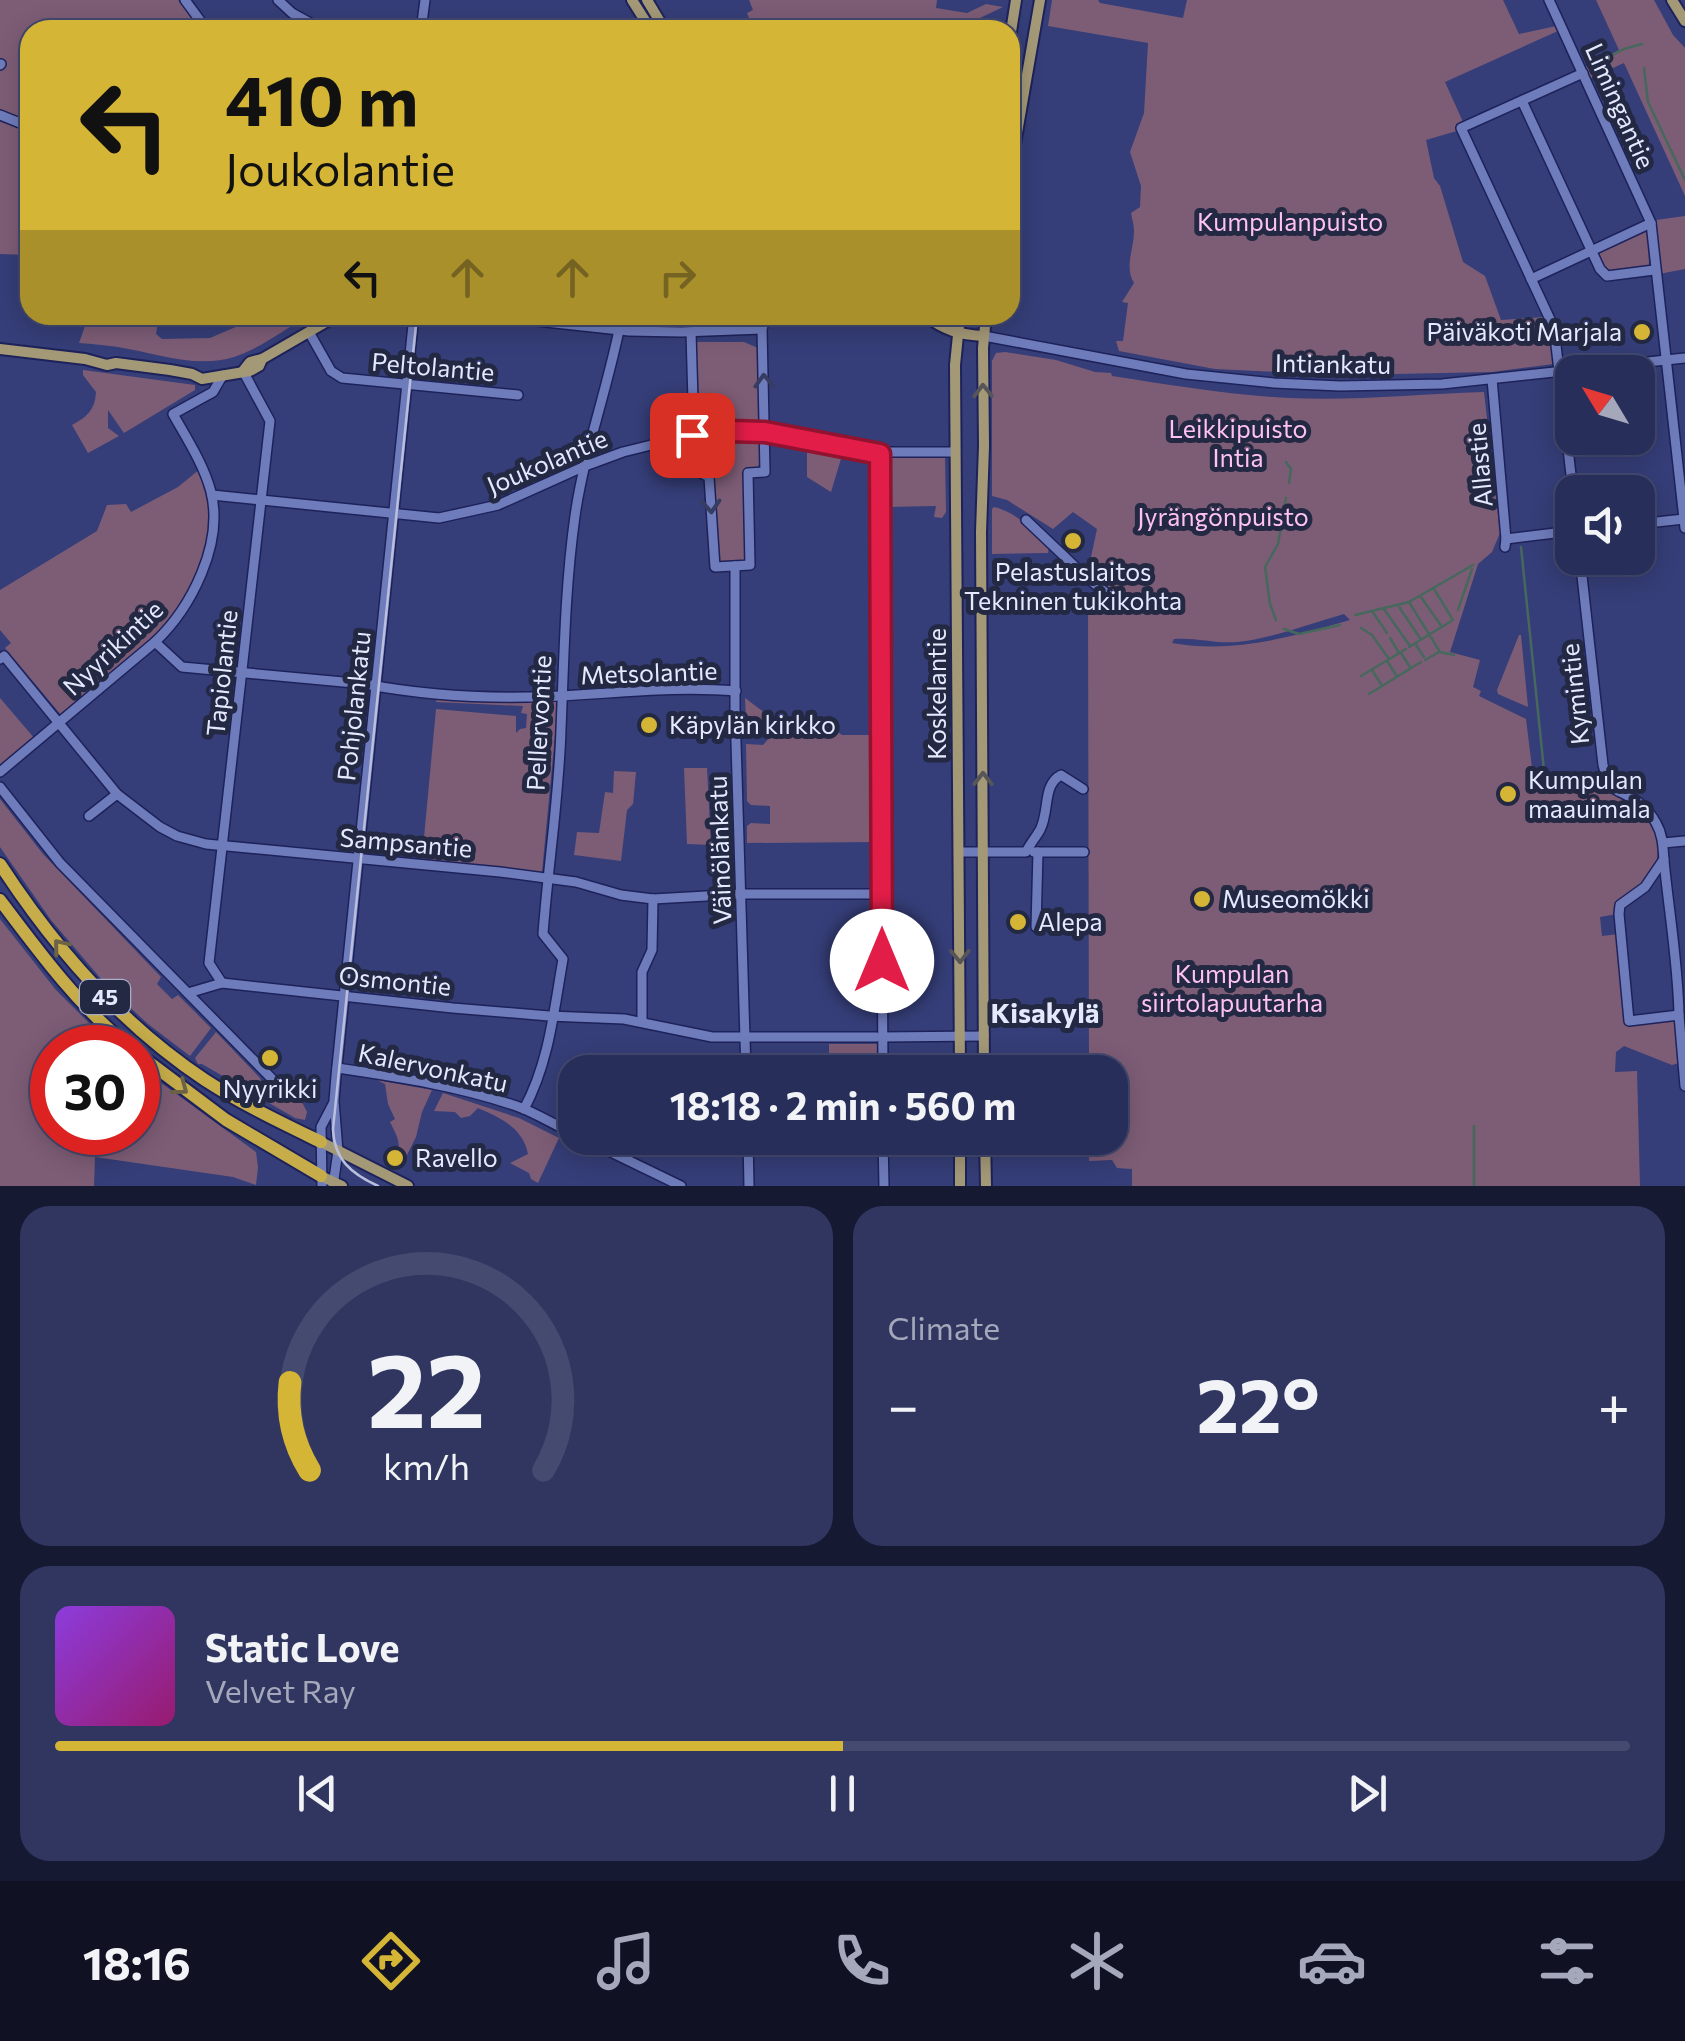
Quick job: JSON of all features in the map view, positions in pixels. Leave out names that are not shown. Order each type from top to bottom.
[{"type":"highway","name":"45","points":[[0,864],[58,944],[132,1023],[206,1080],[321,1142]]},
{"type":"highway","name":"45","points":[[0,900],[42,956],[106,1025]]},
{"type":"highway","points":[[160,1070],[226,1120],[331,1183]]},
{"type":"main road","points":[[632,0],[649,4]]},
{"type":"main road","points":[[1020,115],[1040,0]]},
{"type":"main road","points":[[1672,0],[1685,21]]},
{"type":"main road","points":[[0,349],[86,359],[99,357],[116,363],[192,374],[203,371],[218,376],[243,370],[254,360],[321,325]]},
{"type":"main road","points":[[938,325],[958,333],[984,336]]},
{"type":"main road","name":"Koskelantie","points":[[958,325],[954,452],[960,1055]]},
{"type":"main road","points":[[970,325],[984,336]]},
{"type":"main road","name":"Koskelantie","points":[[984,1055],[981,558],[985,325]]},
{"type":"main road","name":"45","points":[[321,1142],[408,1186]]},
{"type":"main road","points":[[960,1155],[960,1186]]},
{"type":"main road","points":[[986,1155],[986,1186]]},
{"type":"street","points":[[188,4],[203,0]]},
{"type":"street","points":[[278,0],[305,20]]},
{"type":"street","name":"Limingantie","points":[[1549,0],[1650,223],[1685,528]]},
{"type":"street","points":[[1557,355],[1554,328],[1462,128],[1583,73]]},
{"type":"street","points":[[1522,101],[1600,269],[1607,276],[1654,270]]},
{"type":"street","points":[[1530,279],[1650,223]]},
{"type":"street","name":"Pohjolankatu","points":[[331,1183],[338,1151],[334,1101],[337,1068],[413,325]]},
{"type":"street","points":[[573,325],[690,332],[762,329]]},
{"type":"street","points":[[763,325],[765,432]]},
{"type":"street","name":"Pellervontie","points":[[524,1109],[538,1079],[563,958],[542,934],[562,731],[569,562],[589,440],[619,330]]},
{"type":"street","name":"Peltolantie","points":[[309,332],[331,371],[338,376],[518,395]]},
{"type":"street","points":[[690,332],[695,470],[710,478],[715,567],[735,566]]},
{"type":"street","name":"Intiankatu","points":[[984,336],[1236,380],[1389,386],[1555,371]]},
{"type":"street","name":"Intiankatu","points":[[1655,361],[1685,358]]},
{"type":"street","name":"Tapiolantie","points":[[222,984],[209,963],[270,419],[243,370]]},
{"type":"street","name":"Nyyrikintie","points":[[0,772],[156,642],[175,621],[198,581],[208,556],[212,496],[173,414],[213,392],[218,376]]},
{"type":"street","name":"Allastie","points":[[1492,379],[1506,543],[1555,534]]},
{"type":"street","name":"Joukolantie","points":[[212,496],[439,518],[498,506],[584,466],[692,435],[765,432],[880,454],[954,452]]},
{"type":"street","name":"Väinölänkatu","points":[[746,1055],[735,566],[750,565],[748,473],[765,472],[765,432]]},
{"type":"street","points":[[880,454],[880,1055]]},
{"type":"street","points":[[1655,522],[1684,518]]},
{"type":"street","points":[[1026,520],[1110,596]]},
{"type":"street","name":"Kymintie","points":[[1582,575],[1606,775],[1610,788],[1637,800],[1649,813],[1663,843],[1679,1015]]},
{"type":"street","name":"Metsolantie","points":[[156,642],[182,666],[376,686],[495,696],[736,691]]},
{"type":"street","name":"Sampsantie","points":[[2,658],[117,794],[160,828],[178,836],[224,846],[546,878],[653,898],[882,894]]},
{"type":"street","points":[[1026,852],[1040,830],[1050,783],[1060,775],[1083,789]]},
{"type":"street","points":[[0,787],[60,863],[279,1086]]},
{"type":"street","points":[[89,816],[117,794]]},
{"type":"street","points":[[1663,843],[1685,840]]},
{"type":"street","points":[[959,852],[1084,852]]},
{"type":"street","points":[[1036,926],[1038,852]]},
{"type":"street","points":[[1664,859],[1644,886],[1619,909],[1629,1021],[1679,1015],[1685,1086]]},
{"type":"street","points":[[642,1022],[642,972],[652,950],[653,898]]},
{"type":"street","name":"Osmontie","points":[[188,993],[222,984],[607,1018],[712,1037],[984,1036]]},
{"type":"street","name":"Kalervonkatu","points":[[337,1068],[436,1084],[524,1109],[558,1126]]},
{"type":"street","name":"Pohjolankatu","points":[[331,1183],[321,1142],[322,1123],[334,1101]]},
{"type":"street","name":"Kalervonkatu","points":[[618,1155],[682,1186]]},
{"type":"street","points":[[748,1155],[748,1186]]},
{"type":"street","points":[[883,1155],[884,1186]]},
{"type":"green space","points":[[0,0],[178,0],[195,20],[20,20],[20,255],[0,254]]},
{"type":"green space","points":[[749,0],[937,0],[936,8],[967,13],[986,4],[1003,7],[976,20],[750,20],[747,13],[753,10]]},
{"type":"green space","name":"Kumpulanpuisto","points":[[1052,0],[1098,0],[1183,18],[1187,0],[1503,0],[1519,34],[1556,26],[1558,31],[1445,82],[1463,122],[1458,125],[1460,130],[1426,140],[1434,178],[1440,186],[1463,262],[1485,276],[1501,320],[1545,317],[1551,331],[1554,364],[1492,372],[1344,375],[1215,369],[1119,351],[1116,341],[1123,341],[1128,303],[1122,302],[1134,283],[1130,270],[1134,231],[1131,213],[1140,207],[1141,186],[1130,152],[1144,113],[1148,43],[1048,26]]},
{"type":"green space","points":[[1596,0],[1654,0],[1673,35],[1685,48],[1685,196],[1624,63],[1591,78],[1585,67],[1619,50]]},
{"type":"green space","points":[[1685,216],[1685,269],[1659,274],[1656,220]]},
{"type":"green space","points":[[1641,230],[1648,233],[1649,267],[1606,271],[1593,251]]},
{"type":"green space","points":[[85,325],[157,325],[156,334],[162,339],[210,338],[240,325],[293,325],[244,353],[220,360],[176,359],[79,343]]},
{"type":"green space","points":[[744,342],[758,348],[762,426],[698,429],[694,344]]},
{"type":"green space","points":[[1005,352],[1056,360],[1112,376],[1268,397],[1338,399],[1484,392],[1500,533],[1492,552],[1478,564],[1450,652],[1480,660],[1473,687],[1481,691],[1479,696],[1526,719],[1534,784],[1539,787],[1600,780],[1640,807],[1653,823],[1659,842],[1656,867],[1617,914],[1600,917],[1602,936],[1619,934],[1627,1021],[1675,1019],[1679,1063],[1672,1065],[1624,1046],[1616,1052],[1615,1072],[1637,1071],[1640,1186],[1132,1186],[1132,1169],[1117,1168],[1112,1160],[1089,1161],[1089,1155],[1128,1155],[1128,1055],[1089,1055],[1088,599],[1105,598],[1095,588],[1100,568],[1091,557],[1097,529],[1073,512],[1053,529],[1007,500],[992,496],[992,361],[996,353]],"holes":[[[1344,614],[1350,620],[1284,638],[1218,646],[1172,643],[1174,639],[1237,642]]]},
{"type":"green space","points":[[83,370],[195,385],[195,390],[124,433],[108,410],[108,428],[119,436],[88,453],[72,425],[94,404],[96,392]]},
{"type":"green space","points":[[759,436],[760,464],[747,469],[745,559],[723,564],[718,558],[714,478],[697,457],[698,439]]},
{"type":"green space","points":[[802,442],[843,452],[831,492],[807,477],[807,451]]},
{"type":"green space","points":[[885,456],[945,456],[946,512],[942,518],[934,517],[936,506],[886,507]]},
{"type":"green space","points":[[200,469],[209,496],[209,521],[207,544],[195,580],[173,619],[62,716],[5,648],[11,643],[0,630],[0,590],[97,531],[107,505],[126,504],[131,512],[178,487]]},
{"type":"green space","points":[[994,507],[1024,523],[1049,547],[1048,553],[992,554]]},
{"type":"green space","points":[[1519,635],[1528,707],[1498,694],[1497,690]]},
{"type":"green space","points":[[0,698],[35,739],[0,766]]},
{"type":"green space","points":[[437,698],[558,704],[542,872],[422,859],[436,709],[516,716],[516,733],[526,728],[523,706],[436,702]]},
{"type":"green space","points":[[745,698],[794,735],[812,714],[842,735],[875,735],[876,842],[747,843],[747,826],[770,824],[770,806],[751,805],[747,801],[746,744],[763,745],[770,737],[769,726],[760,719],[746,720]]},
{"type":"green space","points":[[684,768],[707,768],[711,845],[687,844]]},
{"type":"green space","points":[[614,771],[636,772],[621,861],[574,855],[577,832],[599,833],[605,792],[613,793]]},
{"type":"green space","points":[[0,799],[43,854],[161,977],[157,984],[172,999],[178,995],[211,1028],[190,1056],[160,1033],[160,1025],[149,1025],[108,987],[51,920],[0,847]]},
{"type":"green space","points":[[0,919],[56,990],[91,1025],[30,1025],[30,1155],[160,1155],[160,1082],[256,1152],[258,1167],[256,1185],[233,1177],[95,1157],[94,1186],[0,1186]]},
{"type":"green space","points":[[216,1032],[278,1102],[290,1092],[303,1104],[305,1120],[198,1064],[195,1058]]},
{"type":"green space","points":[[829,1044],[877,1044],[877,1055],[829,1055]]},
{"type":"green space","points":[[377,1080],[432,1090],[400,1169],[393,1165],[399,1148],[390,1122],[395,1119],[385,1084]]},
{"type":"green space","points":[[443,1093],[519,1118],[558,1140],[538,1183],[510,1163],[528,1154],[521,1137],[503,1120],[478,1108],[461,1118],[455,1112],[434,1111]]},
{"type":"waterway","points":[[1593,65],[1642,44]]},
{"type":"waterway","points":[[1644,68],[1648,102],[1685,180]]},
{"type":"waterway","points":[[1286,462],[1291,469],[1289,483]]},
{"type":"waterway","points":[[1276,620],[1265,567],[1278,544],[1286,498]]},
{"type":"waterway","points":[[1521,547],[1544,770]]},
{"type":"waterway","points":[[1355,615],[1409,602],[1473,565]]},
{"type":"waterway","points":[[1458,610],[1472,569]]},
{"type":"waterway","points":[[1409,647],[1453,620],[1434,589]]},
{"type":"waterway","points":[[1421,597],[1442,627]]},
{"type":"waterway","points":[[1409,602],[1440,652],[1454,655]]},
{"type":"waterway","points":[[1399,607],[1420,638]]},
{"type":"waterway","points":[[1384,609],[1410,646]]},
{"type":"waterway","points":[[1372,611],[1387,633]]},
{"type":"waterway","points":[[1284,629],[1299,634],[1340,625]]},
{"type":"waterway","points":[[1361,628],[1372,635],[1389,659]]},
{"type":"waterway","points":[[1390,638],[1399,653]]},
{"type":"waterway","points":[[1416,645],[1424,657]]},
{"type":"waterway","points":[[1361,676],[1406,649]]},
{"type":"waterway","points":[[1425,660],[1439,652]]},
{"type":"waterway","points":[[1401,653],[1410,667]]},
{"type":"waterway","points":[[1387,661],[1396,675]]},
{"type":"waterway","points":[[1369,694],[1421,662]]},
{"type":"waterway","points":[[1372,670],[1381,684]]},
{"type":"waterway","points":[[1474,1126],[1474,1186]]},
{"type":"tram line","points":[[378,1186],[346,1165],[337,1149],[333,1129],[416,325]]},
{"type":"place","name":"Päiväkoti Marjala","points":[[1642,332]]},
{"type":"place","name":"Pelastuslaitos Tekninen tukikohta","points":[[1073,541]]},
{"type":"place","name":"Käpylän kirkko","points":[[649,725]]},
{"type":"place","name":"Kumpulan maauimala","points":[[1508,794]]},
{"type":"place","name":"Museomökki","points":[[1202,899]]},
{"type":"place","name":"Alepa","points":[[1018,922]]},
{"type":"place","name":"Nyyrikki","points":[[270,1058]]},
{"type":"place","name":"Ravello","points":[[395,1158]]},
{"type":"district","name":"Kisakylä","points":[[1045,1013]]},
{"type":"route","points":[[692,435],[765,432],[880,454],[882,961]]},
{"type":"park label","name":"Leikkipuisto Intia","points":[[1238,444]]},
{"type":"park label","name":"Jyrängönpuisto","points":[[1223,517]]},
{"type":"park label","name":"Kumpulan siirtolapuutarha","points":[[1232,988]]}]
